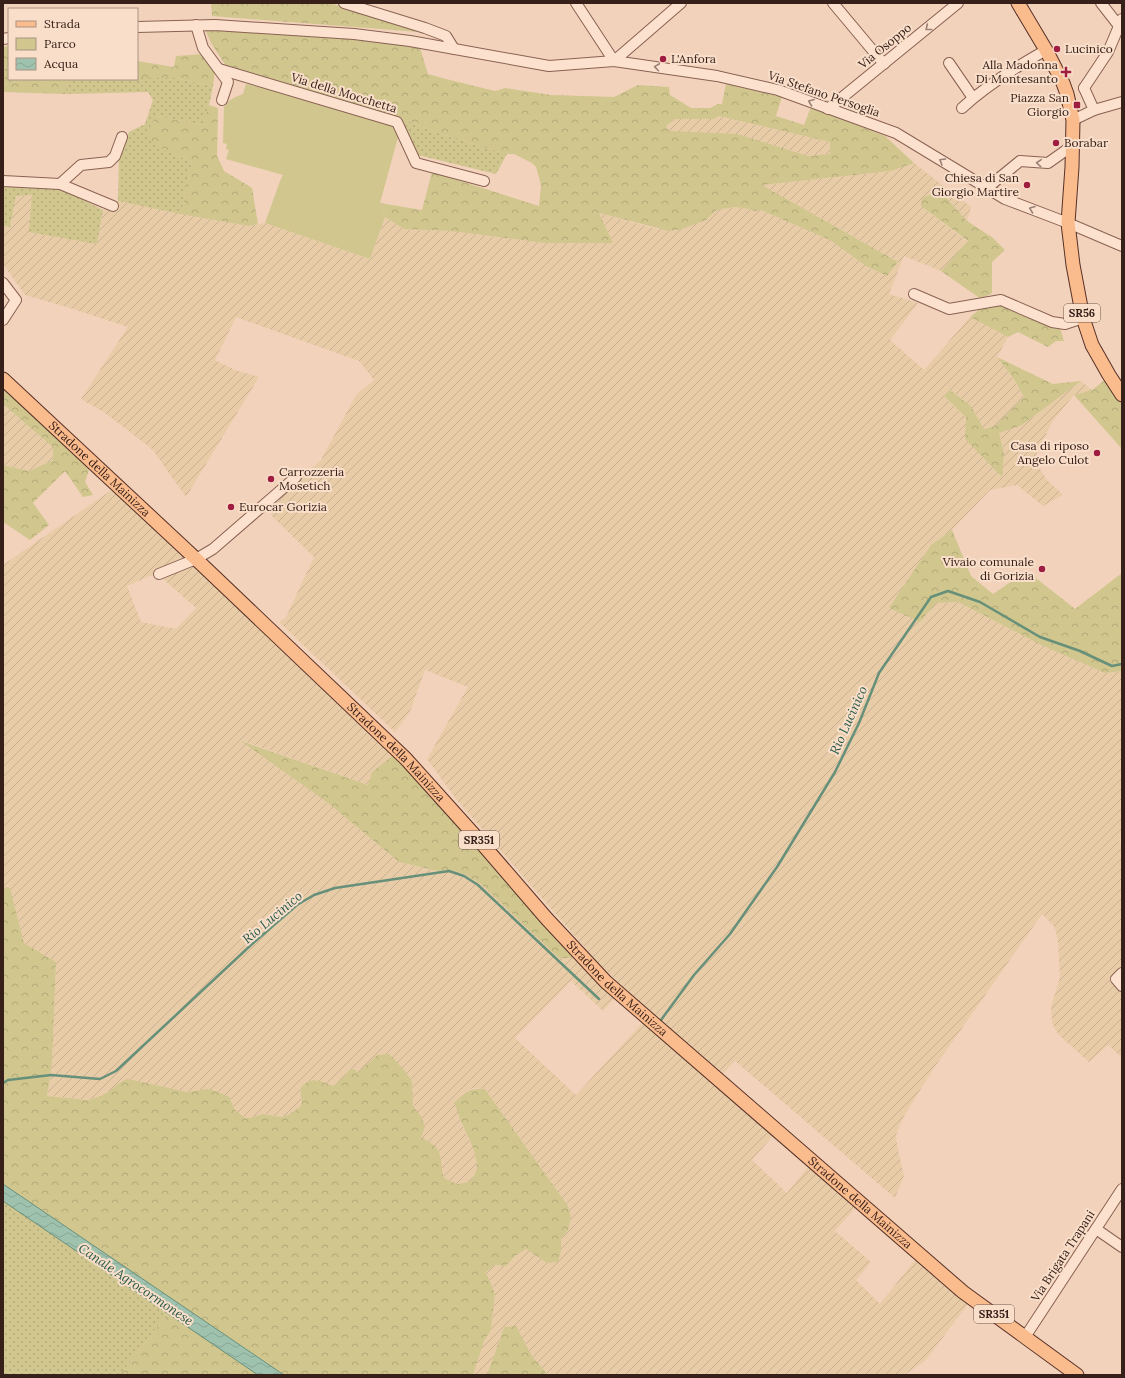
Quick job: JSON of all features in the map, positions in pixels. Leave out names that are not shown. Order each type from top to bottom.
[{"type":"main road","name":"SR56","points":[[1018,3],[1046,50],[1063,82],[1067,94],[1073,120],[1072,167],[1068,223],[1073,265],[1083,318],[1092,345],[1122,395]]},
{"type":"main road","name":"Stradone della Mainizza","points":[[3,380],[196,559],[406,758],[547,919],[606,982],[963,1292],[1077,1375]]},
{"type":"street","points":[[344,3],[363,6],[446,36],[454,49]]},
{"type":"street","points":[[576,3],[614,61],[681,3]]},
{"type":"street","points":[[833,3],[884,64]]},
{"type":"street","name":"Via Osoppo","points":[[828,109],[958,3]]},
{"type":"street","points":[[1067,94],[1084,88],[1108,52],[1120,22],[1101,3]]},
{"type":"street","points":[[196,25],[203,48],[220,69],[228,82],[222,100]]},
{"type":"street","points":[[138,27],[215,25],[354,34],[410,41],[454,49]]},
{"type":"street","name":"Via Stefano Persoglia","points":[[454,49],[549,66],[614,61],[717,76],[778,90],[896,133],[987,188]]},
{"type":"street","points":[[962,108],[973,98],[1013,69],[1046,50]]},
{"type":"street","points":[[949,63],[973,98]]},
{"type":"street","name":"Via della Mocchetta","points":[[220,69],[397,122],[416,163],[484,180]]},
{"type":"street","points":[[1084,88],[1094,110]]},
{"type":"street","points":[[1073,120],[1094,110],[1122,102]]},
{"type":"street","points":[[60,184],[81,165],[109,162],[115,156],[122,137]]},
{"type":"street","points":[[1072,146],[1048,163],[1020,161],[987,188],[1005,199],[1068,223],[1122,246]]},
{"type":"street","points":[[3,181],[60,184],[113,206]]},
{"type":"street","points":[[3,282],[16,300],[3,320]]},
{"type":"street","points":[[914,294],[949,309],[1001,300],[1052,322],[1065,324],[1083,318]]},
{"type":"street","points":[[159,574],[196,559],[213,549],[296,477]]},
{"type":"street","points":[[1122,973],[1116,979],[1122,986]]},
{"type":"street","name":"Via Brigata Trapani","points":[[1025,1337],[1122,1189]]},
{"type":"street","points":[[1096,1229],[1122,1246]]},
{"type":"shaded area","points":[[719,116],[831,142],[830,154],[808,156],[738,134],[682,133],[669,131],[666,126],[675,119],[713,119]]},
{"type":"shaded area","points":[[914,163],[971,207],[967,221],[940,191],[921,206],[968,242],[941,271],[904,256],[889,294],[918,303],[890,340],[924,370],[970,317],[1008,337],[997,357],[1014,379],[1024,397],[995,426],[984,430],[971,406],[950,390],[944,396],[1004,453],[999,433],[1022,425],[1081,381],[1092,390],[1074,395],[1052,422],[1034,459],[1047,480],[1063,495],[1043,506],[1017,485],[990,490],[952,530],[931,545],[936,603],[958,602],[1039,644],[1105,673],[1122,671],[1122,838],[1119,840],[1122,843],[1122,967],[1111,977],[1122,991],[1122,1058],[1108,1045],[1089,1062],[1059,1035],[1055,1029],[1052,1023],[1051,1007],[1060,977],[1058,942],[1053,925],[1042,914],[934,1068],[904,1116],[896,1135],[904,1176],[895,1198],[735,1061],[721,1076],[601,966],[456,799],[427,759],[468,687],[425,670],[410,712],[395,732],[279,622],[286,617],[314,557],[271,515],[281,496],[321,460],[356,395],[374,380],[359,361],[236,317],[215,360],[235,370],[259,377],[186,497],[152,449],[105,413],[81,399],[128,327],[25,295],[3,264],[3,226],[10,227],[16,196],[33,195],[97,244],[103,210],[117,207],[118,201],[249,226],[265,223],[370,259],[385,217],[404,229],[451,231],[544,243],[613,243],[599,213],[657,229],[706,220],[715,211],[736,207],[754,211],[761,210],[831,240],[866,266],[887,276],[898,262],[762,185],[891,171]]},
{"type":"shaded area","points":[[3,404],[54,447],[53,460],[29,471],[3,465]]},
{"type":"shaded area","points":[[113,489],[188,559],[127,586],[141,622],[176,629],[196,608],[161,577],[194,565],[395,754],[368,785],[243,741],[328,803],[399,862],[438,871],[451,870],[464,874],[481,884],[510,911],[577,958],[615,998],[603,1011],[571,981],[515,1038],[576,1095],[645,1020],[773,1136],[752,1160],[787,1193],[808,1167],[856,1207],[835,1231],[871,1262],[856,1280],[880,1304],[915,1260],[969,1303],[925,1361],[904,1375],[548,1375],[532,1356],[516,1326],[504,1327],[487,1375],[473,1375],[484,1341],[491,1330],[495,1294],[486,1272],[495,1265],[506,1266],[515,1256],[526,1249],[547,1263],[561,1251],[561,1239],[568,1230],[571,1218],[568,1206],[485,1089],[473,1088],[462,1094],[459,1112],[462,1125],[473,1148],[476,1159],[476,1173],[469,1182],[457,1184],[444,1178],[440,1167],[440,1153],[432,1144],[421,1137],[421,1116],[413,1106],[412,1082],[377,1055],[357,1074],[349,1070],[334,1086],[315,1080],[300,1089],[302,1102],[300,1107],[288,1115],[281,1117],[263,1114],[245,1118],[234,1109],[230,1097],[207,1089],[187,1092],[128,1080],[122,1081],[113,1089],[95,1099],[88,1100],[47,1096],[52,1064],[56,962],[24,943],[10,889],[3,887],[3,565]]},
{"type":"green space","points":[[211,3],[330,3],[419,32],[212,16]]},
{"type":"green space","points":[[205,29],[397,42],[420,48],[428,74],[495,91],[505,88],[551,95],[614,97],[638,85],[669,87],[670,95],[691,108],[710,108],[718,104],[722,104],[726,84],[782,97],[776,116],[804,125],[811,107],[885,136],[914,163],[891,171],[762,185],[898,262],[887,276],[866,266],[830,240],[761,210],[754,211],[736,207],[715,211],[706,220],[682,229],[669,231],[599,213],[613,243],[544,243],[451,231],[404,229],[385,217],[380,203],[422,210],[432,172],[539,206],[541,187],[536,167],[532,163],[514,154],[507,154],[441,134],[401,118],[226,66],[211,43]],"holes":[[[719,116],[830,142],[830,154],[808,156],[738,134],[669,131],[666,126],[675,119],[713,119]]]},
{"type":"green space","points":[[8,46],[8,67],[3,68],[3,47]]},
{"type":"green space","points":[[203,54],[215,71],[213,86],[175,78],[138,78],[138,61],[174,67],[176,56]]},
{"type":"green space","points":[[8,67],[8,80],[21,80],[3,84],[3,68]]},
{"type":"green space","points":[[138,78],[175,78],[213,86],[203,125],[156,116],[153,144],[192,162],[181,214],[118,201],[119,159],[129,132],[145,124],[153,100],[148,92],[65,94],[67,80],[138,80]]},
{"type":"green space","points":[[21,80],[67,80],[65,94],[3,92],[3,84]]},
{"type":"green space","points":[[246,84],[276,91],[394,126],[400,130],[380,203],[385,217],[370,259],[265,223],[283,175],[226,159],[229,150],[226,149],[227,144],[223,143],[224,107],[232,99],[243,94]]},
{"type":"green space","points":[[209,105],[218,108],[217,156],[224,171],[252,188],[258,224],[249,226],[181,214],[192,162],[152,144],[148,130],[156,116],[203,125]]},
{"type":"green space","points":[[401,118],[441,134],[507,154],[496,174],[418,155]]},
{"type":"green space","points":[[3,184],[59,188],[103,210],[97,244],[29,232],[32,195],[16,196],[10,227],[3,226]]},
{"type":"green space","points":[[940,191],[967,221],[993,238],[1005,250],[992,262],[992,293],[981,299],[941,271],[968,241],[921,206],[922,198]]},
{"type":"green space","points":[[1002,304],[1051,326],[1060,328],[1064,341],[1056,341],[1048,347],[1018,332],[1008,337],[970,317],[980,309]]},
{"type":"green space","points":[[997,357],[1053,384],[1081,381],[1022,425],[999,433],[1004,453],[1002,477],[965,439],[966,417],[944,396],[950,390],[971,406],[984,429],[995,426],[1024,397],[1014,379]]},
{"type":"green space","points":[[1105,380],[1122,405],[1122,449],[1074,395],[1092,390]]},
{"type":"green space","points":[[3,385],[90,466],[85,482],[93,495],[83,497],[65,471],[33,503],[49,525],[30,540],[3,522],[3,465],[29,471],[53,460],[53,447],[3,404]]},
{"type":"green space","points":[[952,530],[971,576],[993,594],[1027,571],[1075,609],[1122,573],[1122,671],[1105,673],[1039,644],[958,602],[936,603],[920,622],[889,608],[931,545]]},
{"type":"green space","points":[[241,741],[368,785],[372,772],[395,754],[577,958],[559,958],[481,884],[464,874],[451,870],[438,871],[399,862],[328,803]]},
{"type":"green space","points":[[3,887],[10,888],[24,943],[56,962],[52,1064],[47,1096],[88,1100],[110,1091],[121,1082],[128,1079],[187,1092],[207,1089],[212,1090],[230,1097],[234,1109],[245,1118],[263,1114],[281,1117],[288,1115],[300,1107],[302,1102],[300,1089],[308,1082],[316,1080],[334,1086],[349,1070],[355,1069],[357,1073],[377,1055],[389,1054],[405,1071],[412,1082],[413,1106],[421,1116],[425,1127],[421,1137],[433,1144],[438,1149],[444,1178],[457,1184],[469,1182],[476,1172],[477,1166],[473,1148],[454,1103],[461,1096],[472,1090],[485,1089],[568,1206],[571,1218],[568,1230],[561,1239],[561,1251],[558,1262],[547,1263],[526,1249],[515,1256],[506,1266],[495,1265],[486,1272],[495,1294],[491,1330],[484,1341],[473,1375],[284,1375],[3,1184]]},
{"type":"green space","points":[[3,1201],[168,1313],[120,1375],[3,1375]]},
{"type":"green space","points":[[168,1313],[258,1375],[120,1375]]},
{"type":"green space","points":[[516,1326],[532,1356],[548,1375],[487,1375],[504,1327]]},
{"type":"water","name":"Canale Agrocormonese","points":[[3,1184],[284,1375],[258,1375],[3,1201]]},
{"type":"waterway","name":"Rio Lucinico","points":[[661,1020],[694,975],[730,934],[777,867],[835,772],[859,723],[879,673],[931,597],[948,591],[980,602],[1040,637],[1080,651],[1112,666],[1122,664]]},
{"type":"waterway","name":"Rio Lucinico","points":[[3,1083],[8,1080],[51,1075],[100,1079],[116,1071],[251,945],[297,905],[314,895],[335,888],[449,871],[464,876],[478,885],[599,999]]},
{"type":"place","name":"Lucinico","points":[[1057,49]]},
{"type":"place","name":"L'Anfora","points":[[663,59]]},
{"type":"place","name":"Alla Madonna Di Montesanto","points":[[1066,72]]},
{"type":"place","name":"Piazza San Giorgio","points":[[1077,105]]},
{"type":"place","name":"Borabar","points":[[1056,143]]},
{"type":"place","name":"Chiesa di San Giorgio Martire","points":[[1027,185]]},
{"type":"place","name":"Casa di riposo Angelo Culot","points":[[1097,453]]},
{"type":"place","name":"Carrozzeria Mosetich","points":[[271,479]]},
{"type":"place","name":"Eurocar Gorizia","points":[[231,507]]},
{"type":"place","name":"Vivaio comunale di Gorizia","points":[[1042,569]]}]
